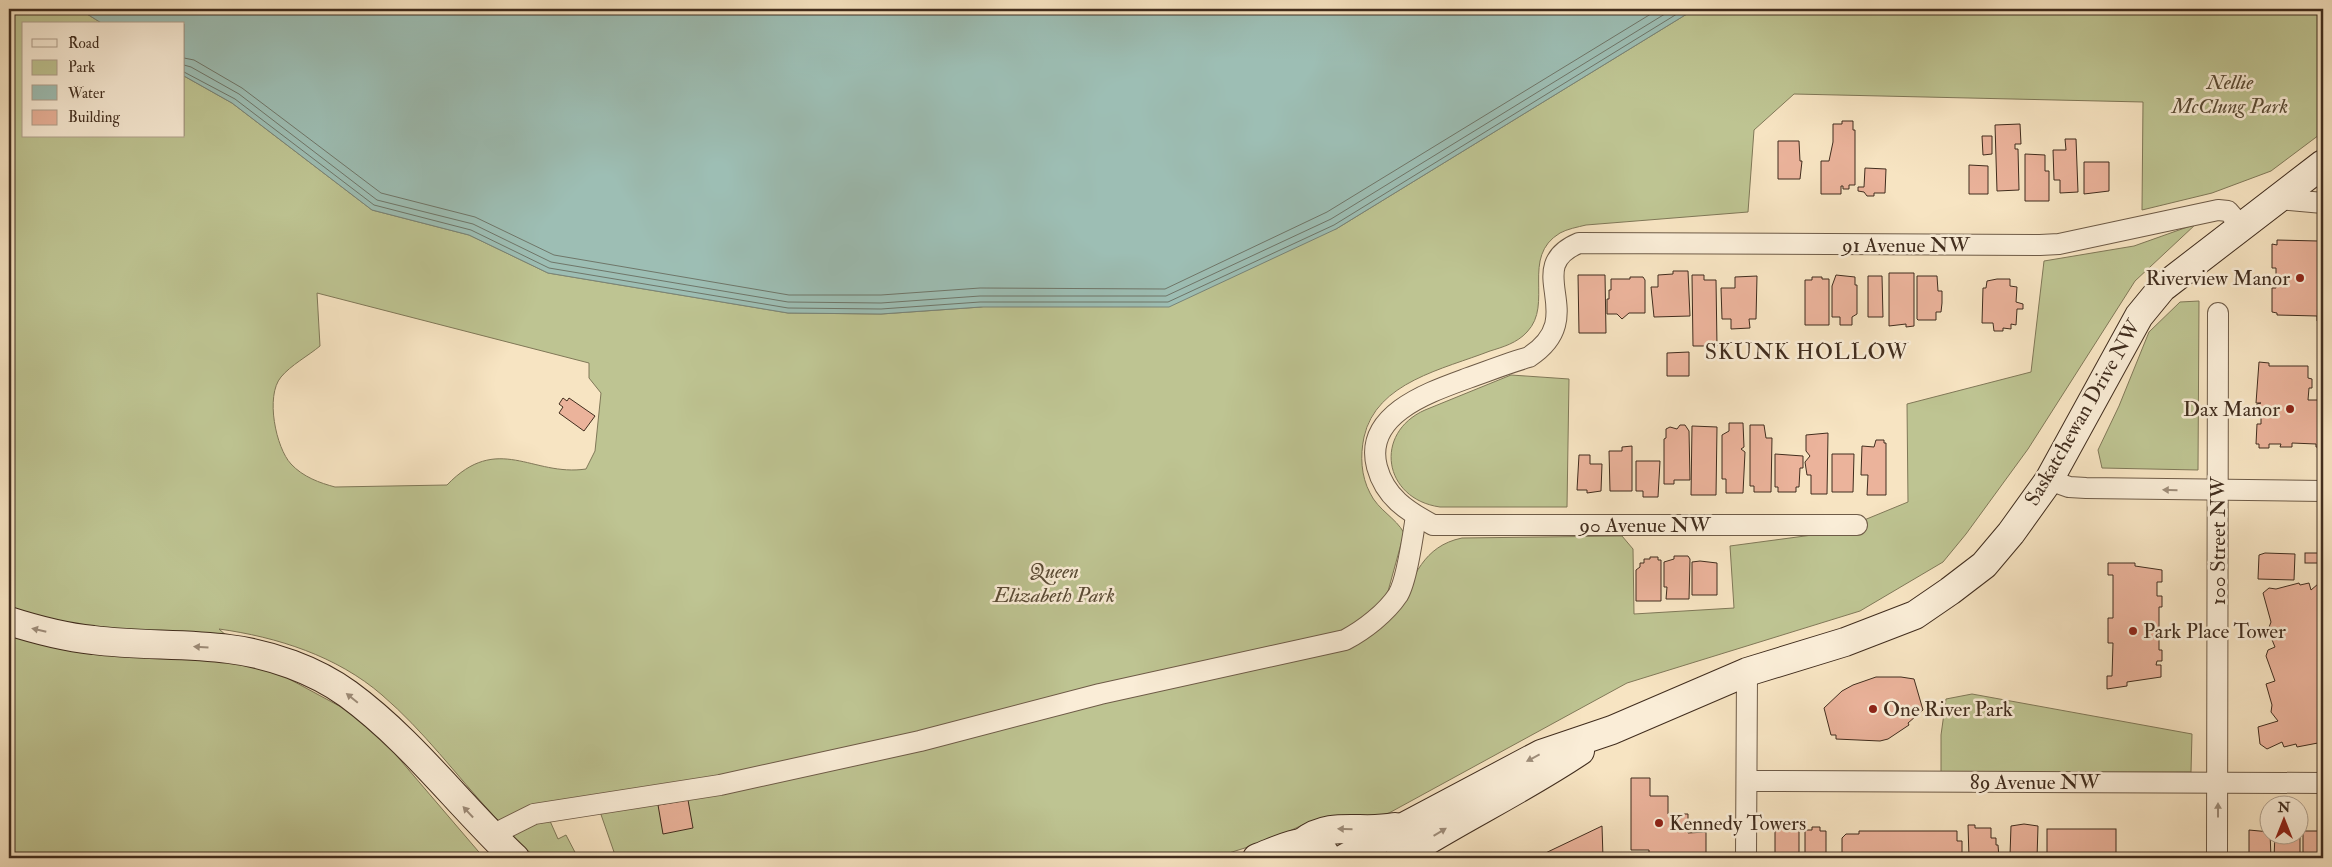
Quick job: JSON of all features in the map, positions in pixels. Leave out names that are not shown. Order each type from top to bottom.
[{"type":"main road","name":"Saskatchewan Drive NW","points":[[1345,858],[1541,754],[1612,730],[1747,672],[1844,642],[1916,615],[1984,565],[2011,533],[2049,480],[2092,398],[2139,316],[2150,301],[2162,288],[2323,164]]},
{"type":"main road","points":[[9,621],[36,630],[95,640],[230,649],[292,665],[322,679],[355,700],[412,752],[490,836],[515,858]]},
{"type":"main road","name":"Saskatchewan Drive NW","points":[[1399,858],[1442,831],[1554,768],[1612,730]]},
{"type":"main road","points":[[1257,858],[1303,842],[1320,831],[1331,829],[1372,830],[1411,824]]},
{"type":"main road","points":[[1303,842],[1320,848],[1327,858]]},
{"type":"street","points":[[2279,199],[2323,204]]},
{"type":"street","name":"91 Avenue NW","points":[[1424,521],[1394,500],[1379,476],[1376,462],[1376,447],[1386,423],[1404,406],[1430,392],[1529,357],[1540,350],[1549,341],[1558,317],[1553,272],[1562,253],[1570,246],[1589,241],[1808,245],[2059,244],[2218,210],[2228,211],[2242,227]]},
{"type":"street","name":"100 Street NW","points":[[2218,313],[2218,858]]},
{"type":"street","points":[[2049,480],[2069,487],[2086,488],[2323,491]]},
{"type":"street","points":[[490,836],[534,814],[720,785],[920,741],[1100,694],[1346,640],[1367,626],[1398,594],[1410,552],[1424,521]]},
{"type":"street","name":"90 Avenue NW","points":[[1424,521],[1857,525]]},
{"type":"street","points":[[1746,858],[1747,672]]},
{"type":"street","name":"89 Avenue NW","points":[[1747,781],[2323,783]]},
{"type":"green space","name":"Queen Elizabeth Park","points":[[9,9],[79,9],[100,22],[22,22],[22,138],[185,138],[185,77],[232,103],[372,210],[469,235],[548,273],[788,313],[881,314],[981,307],[1336,229],[1695,9],[2323,9],[2323,132],[2271,171],[2212,193],[2142,210],[2143,102],[1794,94],[1754,130],[1748,212],[1586,225],[1560,233],[1548,243],[1542,255],[1539,267],[1538,308],[1535,321],[1527,332],[1510,344],[1414,380],[1397,390],[1382,403],[1371,418],[1364,437],[1362,451],[1362,466],[1365,480],[1373,499],[1404,533],[1387,595],[1398,609],[1421,565],[1438,548],[1449,542],[1462,538],[1622,536],[1633,549],[1634,614],[1734,608],[1730,546],[1835,532],[1908,502],[1907,404],[2031,372],[2044,261],[2134,246],[2196,224],[2135,281],[2028,449],[1966,534],[1943,562],[1860,611],[1627,683],[1389,813],[1368,819],[1307,823],[1267,841],[1213,858],[601,858],[614,852],[597,803],[546,812],[558,839],[566,835],[578,858],[540,858],[531,853],[514,838],[412,723],[364,681],[346,669],[305,650],[263,637],[219,629],[254,660],[367,721],[484,858],[9,858]],"holes":[[[317,293],[589,363],[589,378],[601,393],[595,451],[586,469],[567,470],[515,460],[499,459],[483,461],[465,469],[447,485],[335,487],[312,479],[301,473],[291,464],[281,446],[274,422],[274,396],[276,386],[281,377],[320,346]]]},
{"type":"green space","points":[[2199,301],[2198,470],[2102,468],[2098,450],[2119,406],[2149,332],[2180,302]]},
{"type":"green space","points":[[1511,375],[1569,379],[1567,507],[1440,507],[1421,501],[1406,492],[1396,479],[1392,464],[1392,449],[1397,434],[1408,420],[1425,410]]},
{"type":"green space","points":[[1972,694],[2192,734],[2191,772],[1941,773],[1941,735],[1946,699]]},
{"type":"water","points":[[79,9],[1695,9],[1336,229],[1169,307],[981,307],[881,314],[788,313],[548,273],[469,235],[372,210],[232,103],[185,77],[185,22],[100,22]]},
{"type":"building","points":[[1842,121],[1853,121],[1853,130],[1855,130],[1855,185],[1849,185],[1849,189],[1843,189],[1843,186],[1841,186],[1841,194],[1821,194],[1821,161],[1829,161],[1833,142],[1833,124],[1842,124]]},
{"type":"building","points":[[2020,124],[2021,144],[2015,144],[2015,149],[2018,149],[2019,190],[1997,191],[1995,125]]},
{"type":"building","points":[[1982,136],[1992,136],[1992,154],[1983,155]]},
{"type":"building","points":[[2065,139],[2076,139],[2078,192],[2060,193],[2060,180],[2054,180],[2053,150],[2066,150]]},
{"type":"building","points":[[1778,141],[1799,141],[1800,161],[1802,161],[1800,179],[1778,179]]},
{"type":"building","points":[[2025,154],[2045,155],[2045,171],[2049,171],[2049,201],[2025,201]]},
{"type":"building","points":[[2084,162],[2109,162],[2109,191],[2084,194]]},
{"type":"building","points":[[1969,165],[1988,166],[1988,194],[1969,194]]},
{"type":"building","points":[[1865,168],[1886,169],[1885,193],[1874,193],[1874,196],[1867,196],[1864,192],[1858,191],[1858,187],[1864,187]]},
{"type":"building","name":"Riverview Manor","points":[[2318,237],[2323,237],[2323,321],[2317,321],[2317,316],[2277,315],[2277,313],[2272,312],[2272,288],[2276,288],[2276,268],[2272,268],[2272,244],[2277,245],[2277,240],[2318,241]]},
{"type":"building","points":[[1673,271],[1688,271],[1690,316],[1654,317],[1651,287],[1658,287],[1658,275],[1673,274]]},
{"type":"building","points":[[1889,273],[1914,273],[1914,326],[1906,327],[1906,324],[1889,326]]},
{"type":"building","points":[[1578,275],[1605,275],[1606,333],[1579,333]]},
{"type":"building","points":[[1692,275],[1704,275],[1704,280],[1716,280],[1717,346],[1693,346]]},
{"type":"building","points":[[1836,275],[1855,277],[1855,285],[1857,285],[1857,314],[1852,317],[1852,325],[1840,325],[1840,317],[1832,317],[1832,286]]},
{"type":"building","points":[[1757,276],[1756,319],[1749,319],[1750,328],[1731,329],[1731,319],[1722,319],[1721,288],[1735,288],[1735,277]]},
{"type":"building","points":[[1868,276],[1882,276],[1883,317],[1868,317]]},
{"type":"building","points":[[1917,276],[1937,276],[1938,291],[1942,291],[1942,303],[1941,312],[1936,312],[1936,320],[1917,319]]},
{"type":"building","points":[[1630,277],[1643,277],[1645,280],[1645,313],[1629,313],[1622,319],[1617,314],[1607,314],[1607,299],[1609,299],[1609,290],[1611,290],[1611,279],[1630,279]]},
{"type":"building","points":[[1812,277],[1829,279],[1829,325],[1805,325],[1805,280],[1812,280]]},
{"type":"building","points":[[2010,279],[2010,286],[2017,287],[2016,302],[2023,304],[2023,309],[2017,309],[2016,325],[2011,324],[2011,329],[2003,328],[2003,331],[1994,331],[1993,323],[1982,323],[1983,288],[1986,288],[1987,281]]},
{"type":"building","points":[[1689,352],[1689,376],[1667,376],[1667,353]]},
{"type":"building","name":"Dax Manor","points":[[2259,362],[2269,363],[2269,366],[2308,366],[2308,378],[2312,379],[2312,388],[2309,388],[2308,400],[2322,400],[2323,397],[2323,448],[2316,447],[2316,444],[2292,443],[2292,447],[2280,447],[2281,444],[2269,444],[2269,448],[2259,448],[2259,444],[2256,444],[2257,424],[2261,424],[2261,415],[2257,415],[2257,404],[2261,403],[2256,403]]},
{"type":"building","points":[[563,398],[567,401],[569,398],[595,416],[584,431],[559,413],[563,407],[559,404]]},
{"type":"building","points":[[1729,423],[1743,423],[1744,447],[1741,449],[1745,452],[1743,493],[1726,493],[1726,479],[1722,479],[1722,435],[1729,431]]},
{"type":"building","points":[[1680,425],[1685,425],[1689,431],[1690,480],[1674,480],[1674,484],[1664,484],[1664,439],[1666,438],[1666,429],[1670,427],[1677,429]]},
{"type":"building","points":[[1750,425],[1764,425],[1766,438],[1772,438],[1771,492],[1754,492],[1754,486],[1750,486]]},
{"type":"building","points":[[1692,426],[1717,427],[1716,495],[1691,495]]},
{"type":"building","points":[[1828,433],[1827,494],[1811,494],[1811,475],[1807,475],[1805,462],[1810,456],[1806,451],[1806,435]]},
{"type":"building","points":[[1876,440],[1884,440],[1884,443],[1886,443],[1886,495],[1867,495],[1868,475],[1861,475],[1862,446],[1874,447]]},
{"type":"building","points":[[1632,446],[1632,491],[1610,491],[1609,451],[1622,451],[1622,447]]},
{"type":"building","points":[[1775,454],[1803,456],[1803,468],[1800,468],[1799,487],[1796,487],[1796,492],[1778,492],[1778,487],[1775,487]]},
{"type":"building","points":[[1832,454],[1854,454],[1853,492],[1832,492]]},
{"type":"building","points":[[1579,455],[1590,455],[1590,464],[1602,464],[1601,491],[1587,493],[1587,490],[1577,490]]},
{"type":"building","points":[[1636,461],[1660,461],[1658,497],[1643,497],[1643,491],[1636,491]]},
{"type":"building","points":[[2265,553],[2295,554],[2294,580],[2258,579],[2259,555]]},
{"type":"building","points":[[2305,553],[2323,553],[2323,563],[2305,563]]},
{"type":"building","points":[[1674,556],[1688,556],[1690,559],[1689,599],[1666,599],[1667,587],[1664,587],[1664,562],[1674,559]]},
{"type":"building","points":[[1650,557],[1658,557],[1658,560],[1661,560],[1661,601],[1636,601],[1636,570],[1640,567],[1640,563],[1644,563],[1644,559],[1650,559]]},
{"type":"building","points":[[1692,562],[1717,563],[1717,595],[1692,595]]},
{"type":"building","name":"Park Place Tower","points":[[2108,563],[2135,563],[2135,566],[2162,570],[2162,582],[2157,582],[2157,596],[2162,596],[2162,607],[2159,607],[2159,650],[2162,650],[2162,661],[2157,661],[2156,665],[2161,665],[2161,677],[2127,682],[2127,686],[2107,689],[2107,676],[2112,676],[2113,643],[2108,643],[2108,618],[2113,618],[2113,575],[2108,575]]},
{"type":"building","points":[[2299,583],[2300,585],[2309,583],[2311,590],[2318,584],[2323,584],[2323,742],[2297,747],[2296,744],[2284,747],[2282,742],[2267,749],[2260,744],[2258,727],[2278,721],[2271,712],[2272,705],[2266,684],[2275,681],[2266,656],[2268,650],[2275,647],[2268,630],[2271,622],[2263,593],[2269,588],[2276,589]]},
{"type":"building","name":"One River Park","points":[[1876,677],[1914,679],[1923,710],[1908,723],[1909,725],[1888,739],[1880,741],[1836,739],[1836,735],[1831,735],[1824,708],[1842,691]]},
{"type":"building","name":"Kennedy Towers","points":[[1631,778],[1650,778],[1650,796],[1668,796],[1668,814],[1688,814],[1688,833],[1706,832],[1706,858],[1649,858],[1649,850],[1631,850]]},
{"type":"building","points":[[688,800],[693,828],[663,834],[658,805]]},
{"type":"building","points":[[2024,824],[2038,826],[2037,858],[2016,858],[2016,855],[2010,855],[2011,826]]},
{"type":"building","points":[[1968,825],[1975,825],[1975,828],[1991,828],[1991,838],[1996,838],[1999,858],[1969,858]]},
{"type":"building","points":[[1602,826],[1603,858],[1535,858]]},
{"type":"building","points":[[1775,827],[1799,827],[1799,853],[1802,853],[1802,858],[1775,858]]},
{"type":"building","points":[[1812,827],[1820,827],[1820,831],[1826,831],[1826,855],[1817,855],[1817,858],[1810,858],[1810,855],[1805,855],[1805,830],[1812,830]]},
{"type":"building","points":[[2047,829],[2116,829],[2116,858],[2047,858]]},
{"type":"building","points":[[2249,830],[2260,831],[2260,844],[2270,844],[2271,858],[2249,858]]},
{"type":"building","points":[[1859,831],[1957,831],[1957,841],[1962,841],[1962,858],[1842,858],[1842,838],[1846,834],[1859,834]]},
{"type":"building","points":[[2310,831],[2323,831],[2323,858],[2303,858],[2303,844],[2310,844]]},
{"type":"building","points":[[2275,844],[2300,844],[2300,858],[2274,858]]},
{"type":"place","name":"Riverview Manor","points":[[2300,278]]},
{"type":"place","name":"Dax Manor","points":[[2290,409]]},
{"type":"place","name":"Park Place Tower","points":[[2133,631]]},
{"type":"place","name":"One River Park","points":[[1873,709]]},
{"type":"place","name":"Kennedy Towers","points":[[1659,823]]},
{"type":"district","name":"SKUNK HOLLOW","points":[[1807,352]]},
{"type":"park label","name":"Nellie McClung Park","points":[[2230,94]]}]
